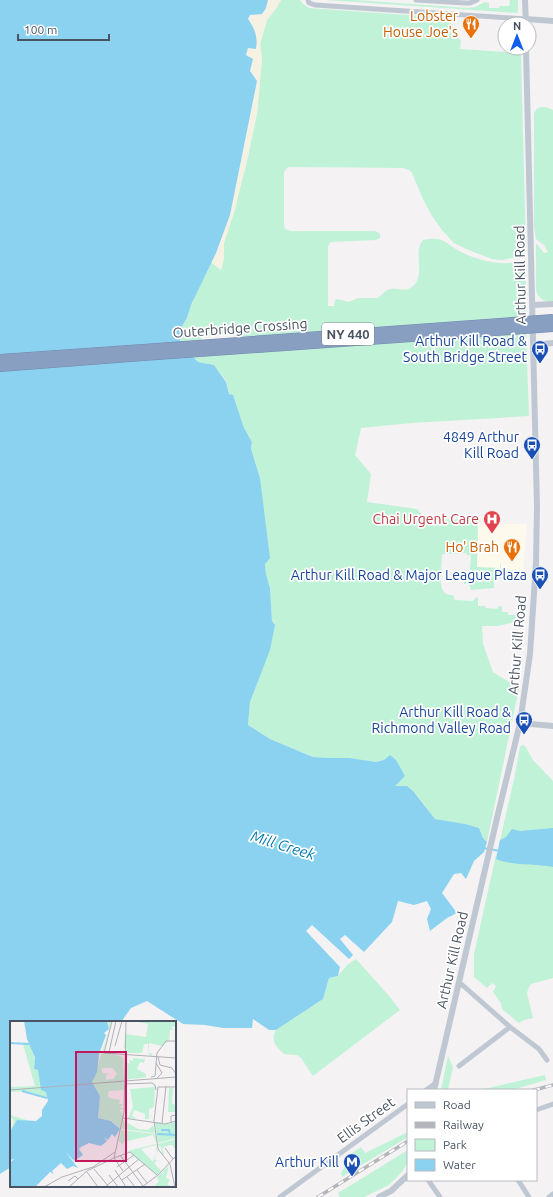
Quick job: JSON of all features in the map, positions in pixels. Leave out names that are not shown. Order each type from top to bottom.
[{"type":"highway","name":"Outerbridge Crossing","points":[[0,359],[553,319]]},
{"type":"highway","name":"Outerbridge Crossing","points":[[0,367],[553,327]]},
{"type":"street","points":[[308,0],[309,3],[315,5],[497,20]]},
{"type":"street","points":[[416,0],[465,3],[470,3],[477,0]]},
{"type":"street","points":[[525,0],[526,16]]},
{"type":"street","points":[[537,22],[553,21]]},
{"type":"street","name":"Arthur Kill Road","points":[[434,1089],[520,723],[530,654],[536,563],[537,507],[526,56]]},
{"type":"street","points":[[533,305],[553,304]]},
{"type":"street","points":[[534,345],[553,343]]},
{"type":"street","points":[[520,723],[553,726]]},
{"type":"street","points":[[459,982],[510,1027],[539,1049],[547,1060]]},
{"type":"street","points":[[459,1066],[510,1027]]},
{"type":"street","points":[[427,1089],[436,1083]]},
{"type":"street","name":"Ellis Street","points":[[280,1197],[407,1105]]},
{"type":"street","points":[[537,1110],[552,1106]]},
{"type":"street","points":[[379,1197],[391,1190],[407,1176]]},
{"type":"street","points":[[429,1181],[440,1197]]},
{"type":"street","points":[[519,1181],[530,1197]]},
{"type":"street","points":[[548,1197],[553,1194]]},
{"type":"shaded area","points":[[478,524],[527,524],[523,571],[476,569]]},
{"type":"green space","points":[[281,0],[300,0],[309,8],[450,18],[454,34],[461,40],[460,49],[497,51],[497,56],[521,56],[526,250],[523,254],[517,257],[502,260],[492,259],[454,243],[432,216],[412,173],[409,170],[403,168],[289,167],[284,173],[285,229],[291,231],[374,231],[380,234],[380,238],[376,240],[331,242],[328,246],[328,306],[334,306],[335,300],[337,299],[349,302],[358,298],[378,298],[388,290],[405,290],[412,287],[418,276],[419,251],[423,240],[441,240],[463,253],[485,261],[499,263],[521,262],[526,264],[526,332],[529,416],[411,423],[361,428],[355,455],[371,474],[367,502],[417,509],[430,524],[433,524],[440,519],[480,520],[478,524],[477,567],[500,568],[501,562],[501,570],[513,570],[513,572],[494,581],[494,588],[471,590],[469,584],[464,584],[464,581],[469,581],[471,555],[467,555],[467,553],[442,554],[441,584],[442,589],[446,594],[453,595],[455,600],[473,601],[476,597],[478,598],[478,606],[497,609],[499,606],[502,606],[502,612],[508,612],[508,615],[526,615],[525,623],[515,622],[498,626],[482,626],[483,644],[493,672],[519,688],[487,842],[483,838],[479,828],[435,819],[413,791],[394,786],[384,760],[376,762],[313,757],[270,739],[248,725],[250,702],[259,678],[272,621],[270,588],[266,574],[260,478],[251,449],[252,442],[244,428],[233,396],[229,394],[226,381],[214,365],[198,362],[180,343],[181,328],[187,318],[191,305],[211,262],[221,270],[224,258],[224,243],[246,166],[257,114],[262,58],[260,44],[267,20]],"holes":[[[229,334],[240,338],[202,347],[201,336]]]},
{"type":"green space","points":[[326,0],[354,0],[469,8],[485,2],[489,3],[489,8],[499,8],[500,6],[509,6],[510,0],[518,0],[518,11],[517,13]]},
{"type":"green space","points":[[540,107],[546,107],[553,110],[553,302],[539,297],[536,289],[536,243],[544,253],[548,252],[544,245],[536,239],[534,225],[534,113]]},
{"type":"green space","points":[[522,745],[525,746],[533,760],[553,781],[553,838],[499,845],[520,747]]},
{"type":"green space","points":[[496,855],[553,864],[553,978],[531,984],[527,993],[533,1018],[519,1023],[502,1009],[501,1003],[493,992],[496,986],[492,983],[487,988],[474,977],[474,954]]},
{"type":"green space","points":[[356,959],[400,1010],[313,1076],[301,1058],[297,1055],[284,1054],[279,1049],[274,1040],[274,1034],[276,1030],[323,999],[329,978],[338,976],[347,965]]},
{"type":"green space","points":[[448,1056],[453,1067],[448,1089],[441,1089]]},
{"type":"green space","points":[[545,1075],[546,1080],[515,1089],[484,1089]]},
{"type":"green space","points":[[407,1132],[407,1138],[342,1177],[341,1173],[345,1167],[349,1155],[361,1147],[365,1153]]},
{"type":"green space","points":[[407,1151],[407,1164],[389,1185],[364,1197],[340,1197],[338,1193]]},
{"type":"sand","points":[[268,0],[281,0],[267,20],[260,44],[262,58],[257,114],[235,210],[224,243],[224,258],[221,270],[211,262],[230,215],[257,82],[247,61],[248,50],[254,28],[248,19],[250,15],[266,8]]},
{"type":"water","points":[[0,0],[268,0],[266,8],[262,14],[250,15],[248,19],[255,33],[257,45],[256,49],[248,48],[246,55],[253,59],[250,71],[257,81],[230,215],[216,253],[191,305],[187,318],[181,328],[180,343],[198,362],[214,365],[226,382],[229,394],[233,395],[244,428],[252,442],[251,449],[260,478],[270,558],[265,564],[266,574],[270,588],[272,621],[275,625],[270,650],[250,702],[248,725],[270,739],[313,757],[349,758],[376,762],[384,760],[390,755],[396,760],[405,776],[395,786],[407,786],[413,791],[435,819],[479,828],[483,838],[487,842],[484,852],[474,861],[466,879],[461,873],[454,874],[442,893],[457,913],[447,918],[430,931],[427,919],[431,909],[427,901],[414,905],[398,901],[392,922],[364,952],[345,935],[340,939],[353,955],[349,959],[312,925],[306,931],[340,967],[338,976],[329,978],[323,999],[276,1030],[269,1030],[253,1019],[252,1028],[223,1028],[183,1024],[147,1001],[131,1008],[122,1021],[10,1021],[10,1168],[0,1174]]},
{"type":"water","points":[[553,828],[553,867],[516,864],[496,859],[500,840],[506,837],[512,829],[520,831]]},
{"type":"waterway","name":"Mill Creek","points":[[483,848],[500,851]]},
{"type":"railway","points":[[537,1089],[553,1085]]},
{"type":"railway","points":[[318,1197],[407,1142]]},
{"type":"place","name":"Lobster House Joe's","points":[[471,39]]},
{"type":"place","name":"Arthur Kill Road & South Bridge Street","points":[[540,364]]},
{"type":"place","name":"4849 Arthur Kill Road","points":[[532,460]]},
{"type":"place","name":"Chai Urgent Care","points":[[492,534]]},
{"type":"place","name":"Ho' Brah","points":[[512,562]]},
{"type":"place","name":"Arthur Kill Road & Major League Plaza","points":[[540,590]]},
{"type":"place","name":"Arthur Kill Road & Richmond Valley Road","points":[[524,735]]},
{"type":"place","name":"Arthur Kill","points":[[352,1177]]}]
